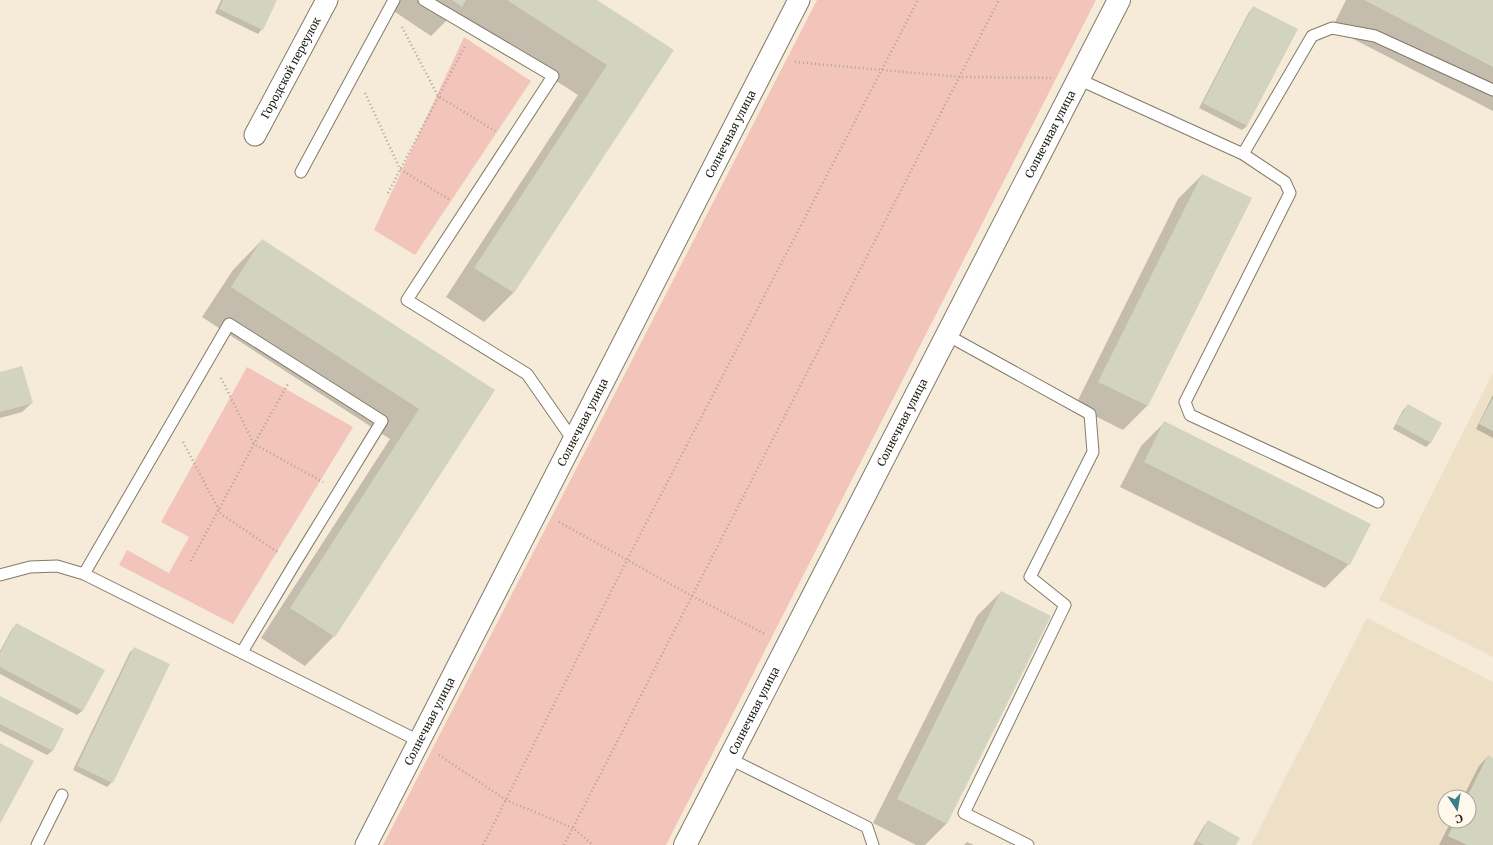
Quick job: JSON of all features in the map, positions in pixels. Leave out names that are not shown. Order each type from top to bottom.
[{"type":"street","name":"Городской переулок","points":[[255,135],[327,0]]},
{"type":"street","name":"Солнечная улица","points":[[366,845],[799,0]]},
{"type":"street","name":"Солнечная улица","points":[[686,845],[1119,0]]},
{"type":"lane","points":[[424,0],[553,76],[407,300],[527,374],[573,440]]},
{"type":"lane","points":[[301,172],[393,3]]},
{"type":"lane","points":[[1243,154],[1312,36],[1332,28],[1375,36],[1493,90]]},
{"type":"lane","points":[[1078,79],[1243,154],[1285,182],[1290,193],[1185,402],[1190,415],[1378,502]]},
{"type":"lane","points":[[84,574],[229,324],[382,422],[242,652]]},
{"type":"lane","points":[[947,335],[1090,414],[1093,452],[1030,577],[1065,605],[964,814],[1028,845]]},
{"type":"lane","points":[[0,576],[30,567],[57,566],[84,574],[419,741]]},
{"type":"lane","points":[[730,759],[867,826],[873,845]]},
{"type":"lane","points":[[37,845],[62,795]]},
{"type":"path","points":[[483,845],[627,560],[918,0]]},
{"type":"path","points":[[564,845],[999,0]]},
{"type":"path","points":[[393,3],[438,96],[510,141]]},
{"type":"path","points":[[388,193],[474,29]]},
{"type":"path","points":[[768,59],[960,77],[1078,79]]},
{"type":"path","points":[[356,71],[400,169],[466,210]]},
{"type":"path","points":[[210,356],[254,444],[340,491]]},
{"type":"path","points":[[191,561],[254,444],[298,368]]},
{"type":"path","points":[[173,422],[221,514],[295,563]]},
{"type":"path","points":[[538,510],[692,596],[788,646]]},
{"type":"path","points":[[419,741],[506,800],[573,828],[593,845]]},
{"type":"shaded area","points":[[817,0],[1096,0],[666,845],[383,845]]},
{"type":"shaded area","points":[[464,37],[531,81],[415,255],[374,230]]},
{"type":"shaded area","points":[[247,367],[353,427],[233,624],[119,565],[127,550],[169,573],[189,537],[161,522]]},
{"type":"shaded area","points":[[1493,373],[1493,657],[1379,600]]},
{"type":"shaded area","points":[[1367,618],[1493,682],[1493,845],[1251,845]]},
{"type":"building","points":[[223,0],[277,0],[263,30],[219,9]]},
{"type":"building","points":[[452,0],[466,0],[462,7]]},
{"type":"building","points":[[507,0],[597,0],[674,50],[514,293],[474,268],[607,65]]},
{"type":"building","points":[[1364,0],[1493,0],[1493,67]]},
{"type":"building","points":[[1253,6],[1298,29],[1247,126],[1203,103]]},
{"type":"building","points":[[1202,174],[1252,198],[1148,406],[1098,382]]},
{"type":"building","points":[[262,239],[495,390],[335,637],[290,608],[419,409],[231,287]]},
{"type":"building","points":[[22,366],[33,403],[0,412],[0,372]]},
{"type":"building","points":[[1493,398],[1493,431],[1479,424]]},
{"type":"building","points":[[1408,404],[1442,423],[1431,443],[1396,424]]},
{"type":"building","points":[[1164,421],[1371,524],[1350,565],[1144,462]]},
{"type":"building","points":[[1001,591],[1051,616],[947,824],[897,799]]},
{"type":"building","points":[[16,623],[105,670],[83,711],[0,667],[0,653]]},
{"type":"building","points":[[134,647],[170,664],[113,783],[77,766]]},
{"type":"building","points":[[0,696],[64,729],[53,751],[0,724]]},
{"type":"building","points":[[0,743],[34,761],[0,824]]},
{"type":"building","points":[[1488,755],[1493,758],[1493,845],[1467,845],[1448,836],[1451,829],[1477,829],[1477,789],[1471,789]]},
{"type":"building","points":[[1208,820],[1240,838],[1236,845],[1204,845],[1197,841]]}]
